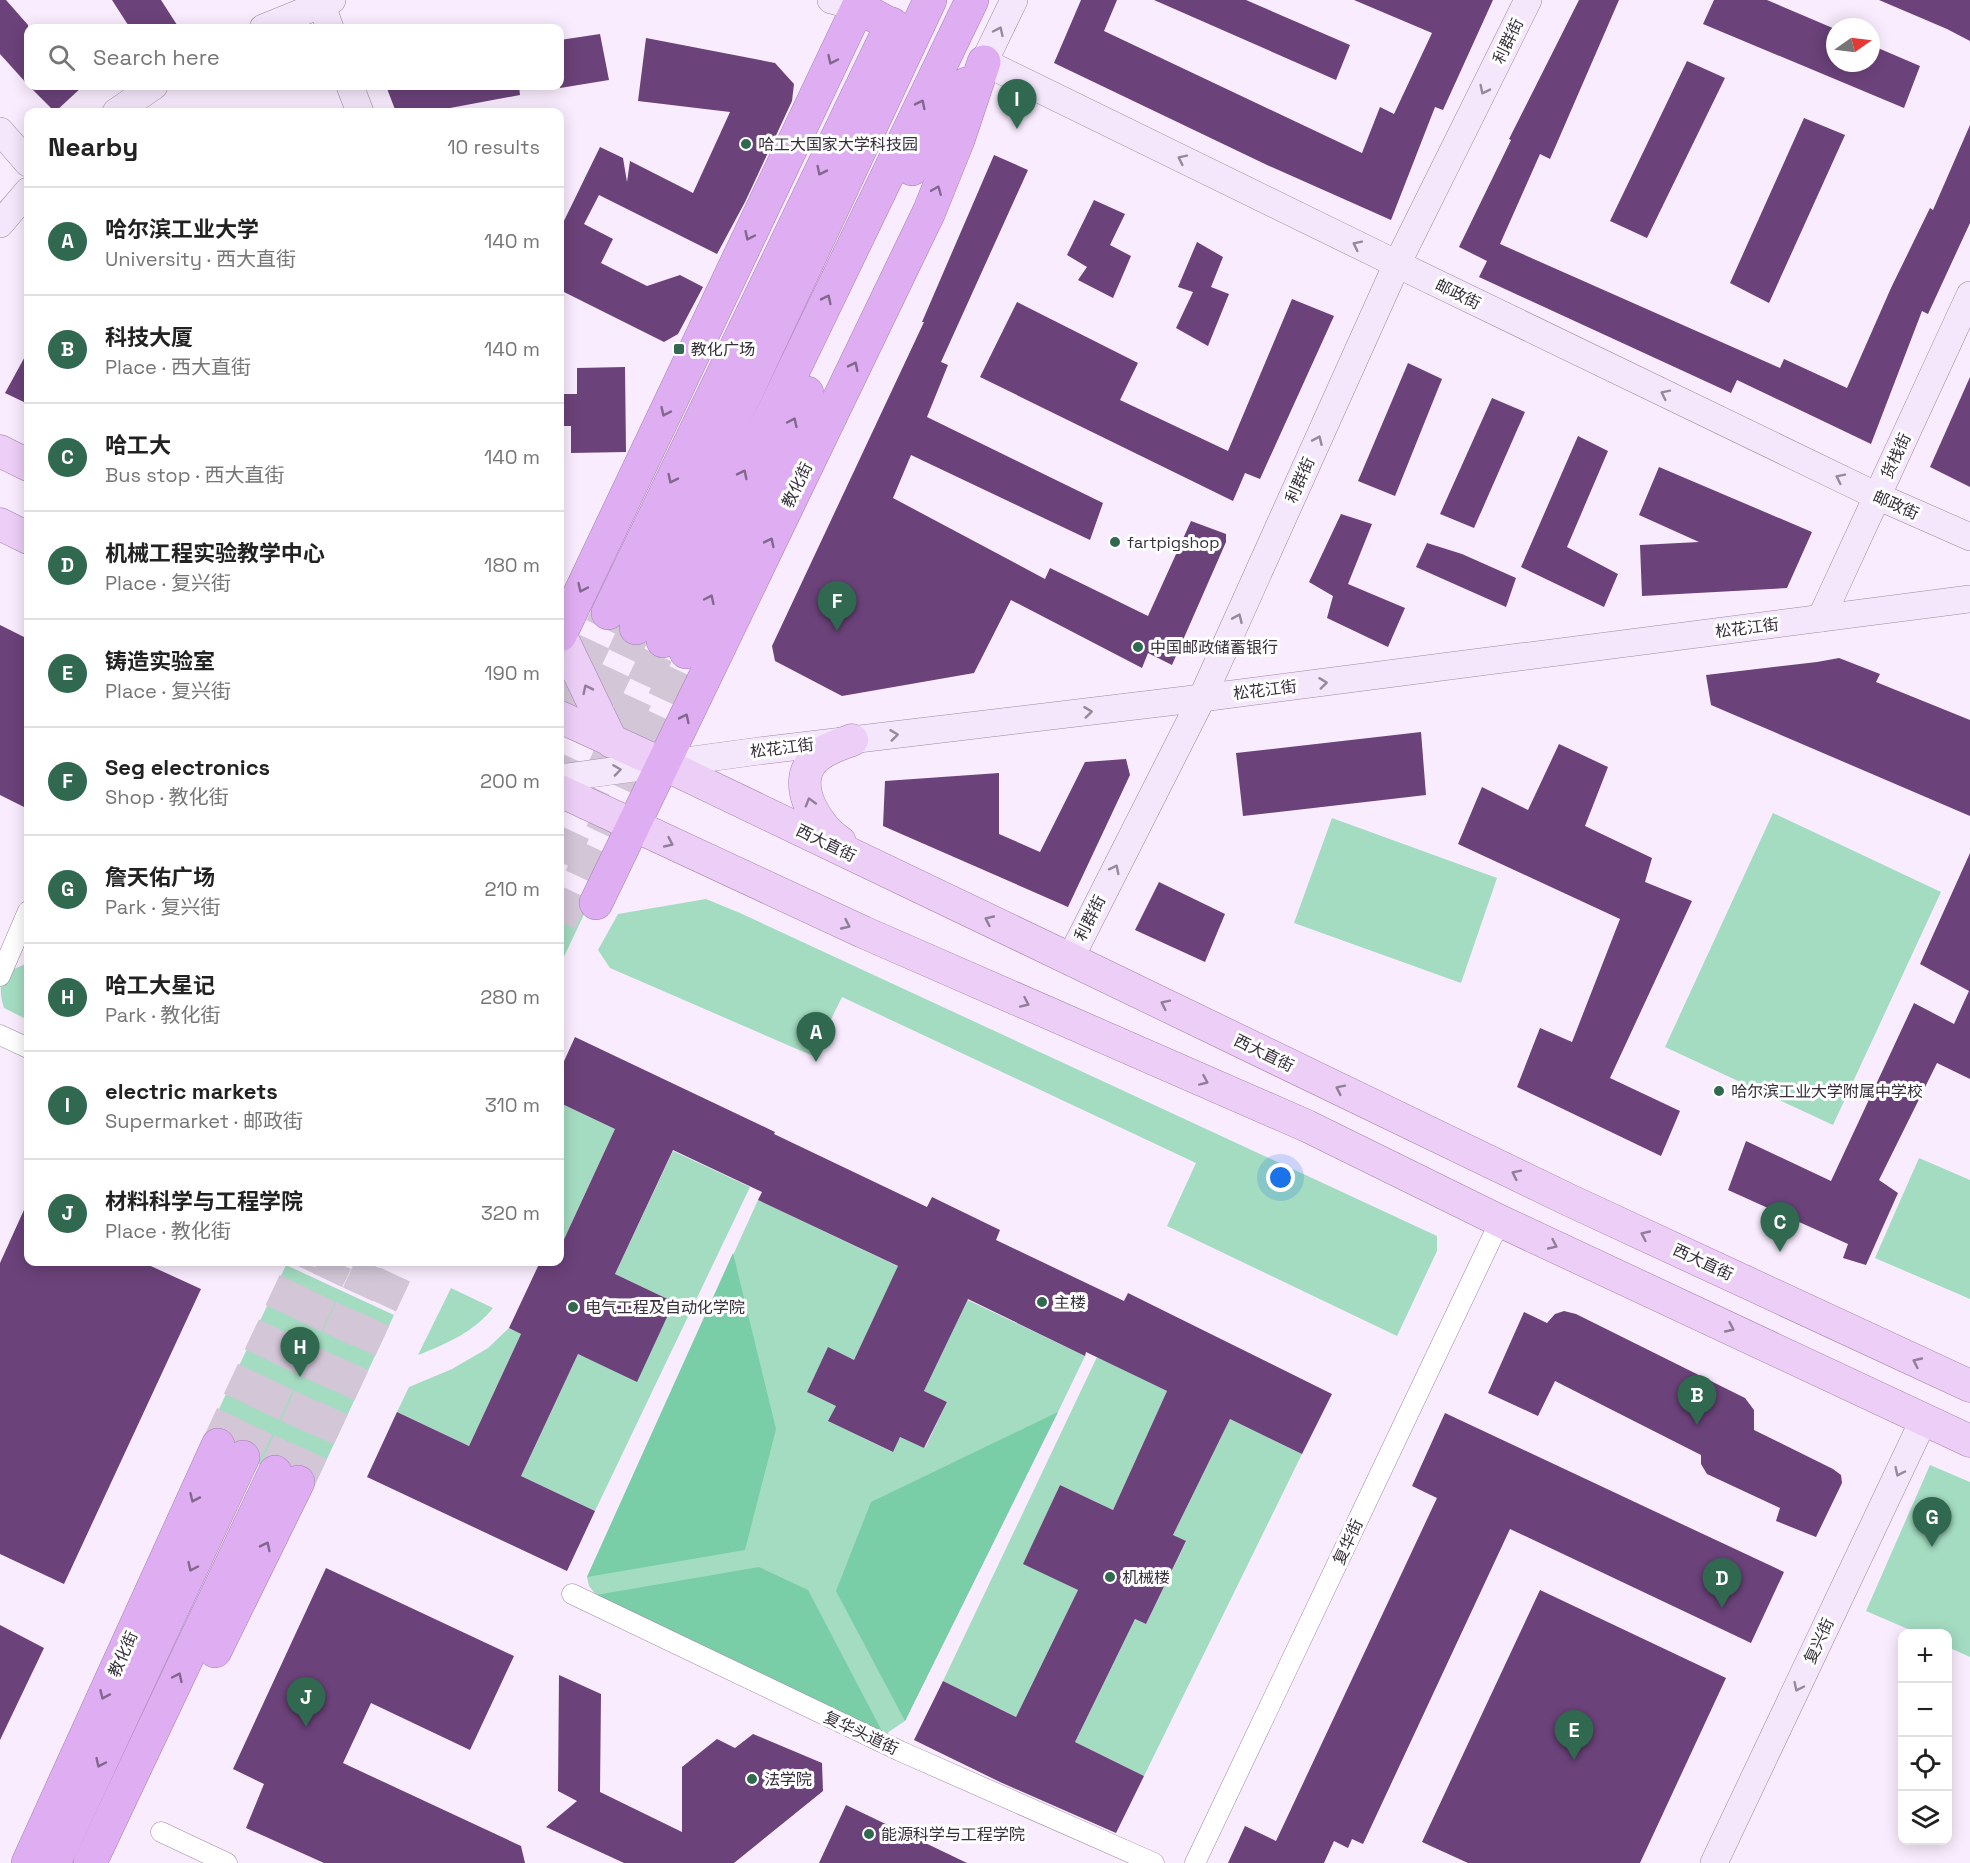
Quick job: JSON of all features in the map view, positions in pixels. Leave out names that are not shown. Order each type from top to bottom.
[{"type":"highway","points":[[648,633],[902,30],[930,0]]},
{"type":"highway","points":[[648,633],[972,0]]},
{"type":"highway","points":[[564,626],[850,2],[902,30]]},
{"type":"highway","name":"邮政街","points":[[950,45],[984,62]]},
{"type":"highway","name":"教化街","points":[[648,633],[921,152],[951,103],[984,62]]},
{"type":"highway","name":"教化街","points":[[596,903],[929,212],[958,140],[984,62]]},
{"type":"highway","name":"教化街","points":[[28,1863],[231,1451],[54,1863]]},
{"type":"highway","points":[[90,1863],[286,1477],[111,1863]]},
{"type":"main road","points":[[0,451],[24,463]]},
{"type":"main road","points":[[0,524],[24,536]]},
{"type":"main road","points":[[564,643],[612,742]]},
{"type":"main road","name":"西大直街","points":[[564,719],[663,764],[1569,1200],[1970,1386]]},
{"type":"main road","points":[[852,740],[830,749],[813,760],[807,771],[806,784],[809,800],[814,816],[832,837],[881,870]]},
{"type":"main road","points":[[564,793],[863,932],[1307,1126],[1500,1221],[1970,1441]]},
{"type":"street","name":"教化街","points":[[984,62],[1014,0]]},
{"type":"street","name":"利群街","points":[[1070,959],[1202,698],[1397,264],[1528,0]]},
{"type":"street","points":[[272,24],[324,1],[329,24]]},
{"type":"street","name":"邮政街","points":[[984,62],[1877,496],[1970,537]]},
{"type":"street","points":[[122,108],[148,90]]},
{"type":"street","points":[[352,90],[358,108]]},
{"type":"street","points":[[0,131],[24,158]]},
{"type":"street","points":[[0,224],[24,196]]},
{"type":"street","name":"货栈街","points":[[1821,618],[1970,295]]},
{"type":"street","name":"松花江街","points":[[564,777],[1202,698],[1970,598]]},
{"type":"street","points":[[0,976],[24,920]]},
{"type":"street","points":[[0,1035],[24,1046]]},
{"type":"street","name":"复华街","points":[[1196,1863],[1500,1221]]},
{"type":"street","name":"复兴街","points":[[1714,1863],[1924,1419]]},
{"type":"street","name":"复华头道街","points":[[572,1594],[900,1751],[1154,1863]]},
{"type":"street","points":[[161,1832],[227,1863]]},
{"type":"green space","points":[[1773,813],[1941,892],[1833,1125],[1665,1047]]},
{"type":"green space","points":[[1332,818],[1497,878],[1461,983],[1294,923]]},
{"type":"green space","points":[[564,889],[584,898],[588,906],[564,957]]},
{"type":"green space","points":[[706,899],[1437,1236],[1437,1251],[1397,1336],[1167,1226],[1196,1163],[842,997],[813,1056],[610,968],[598,950],[618,914]]},
{"type":"green space","points":[[24,965],[24,1018],[4,1008],[2,974]]},
{"type":"green space","points":[[564,1105],[615,1129],[564,1239]]},
{"type":"green space","points":[[673,1151],[750,1187],[595,1511],[521,1476],[578,1354],[637,1381],[674,1302],[615,1274]]},
{"type":"green space","points":[[1919,1158],[1970,1180],[1970,1299],[1875,1258]]},
{"type":"green space","points":[[758,1200],[910,1272],[890,1284],[854,1360],[828,1348],[807,1392],[836,1406],[829,1421],[892,1452],[900,1437],[925,1448],[947,1402],[924,1391],[960,1315],[955,1294],[1085,1356],[905,1721],[884,1735],[596,1595],[589,1586],[587,1577]]},
{"type":"green space","points":[[733,1253],[776,1429],[745,1550],[587,1577]]},
{"type":"green space","points":[[286,1266],[394,1315],[313,1489],[205,1439]]},
{"type":"green space","points":[[451,1288],[493,1308],[468,1331],[418,1355]]},
{"type":"green space","points":[[509,1328],[521,1334],[469,1446],[397,1412],[409,1387],[452,1369],[488,1348]]},
{"type":"green space","points":[[1097,1357],[1167,1391],[1113,1510],[1060,1485],[1024,1563],[1078,1590],[1016,1717],[943,1681]]},
{"type":"green space","points":[[1058,1412],[905,1721],[836,1591],[871,1502]]},
{"type":"green space","points":[[1230,1419],[1302,1454],[1144,1776],[1075,1742],[1135,1619],[1146,1624],[1186,1542],[1173,1535]]},
{"type":"green space","points":[[1930,1465],[1970,1482],[1970,1657],[1952,1649],[1952,1629],[1908,1629],[1866,1611]]},
{"type":"green space","points":[[759,1567],[808,1590],[884,1735],[596,1595]]},
{"type":"building","points":[[0,0],[6,0],[27,24],[24,24],[24,81],[0,54]]},
{"type":"building","points":[[112,0],[161,0],[176,24],[127,24]]},
{"type":"building","points":[[1081,0],[1117,0],[1104,31],[1362,153],[1380,107],[1394,114],[1432,33],[1354,0],[1493,0],[1443,110],[1435,107],[1391,220],[1267,165],[1054,63]]},
{"type":"building","points":[[1154,0],[1246,0],[1350,45],[1336,80]]},
{"type":"building","points":[[1579,0],[1619,0],[1550,159],[1540,154],[1500,244],[1780,368],[1784,359],[1847,388],[1891,288],[1930,208],[1933,210],[1970,125],[1970,223],[1928,314],[1922,311],[1871,444],[1737,380],[1731,393],[1479,277],[1487,261],[1459,247],[1511,140],[1509,139]]},
{"type":"building","points":[[1714,0],[1767,0],[1826,25],[1826,72],[1880,72],[1880,49],[1920,66],[1904,108],[1703,24]]},
{"type":"building","points":[[1879,0],[1970,0],[1970,41],[1947,29]]},
{"type":"building","points":[[600,34],[609,80],[564,87],[564,39]]},
{"type":"building","points":[[646,38],[775,63],[794,84],[792,101],[745,202],[717,254],[599,195],[584,224],[613,239],[601,263],[647,286],[680,275],[703,287],[678,334],[664,342],[564,292],[564,221],[600,147],[623,158],[627,182],[630,161],[693,193],[730,112],[638,101]]},
{"type":"building","points":[[1687,61],[1725,78],[1647,238],[1610,221]]},
{"type":"building","points":[[33,90],[79,90],[59,108],[51,108]]},
{"type":"building","points":[[388,90],[519,90],[520,95],[450,108],[394,108]]},
{"type":"building","points":[[1804,118],[1845,135],[1769,303],[1730,283]]},
{"type":"building","points":[[994,155],[1028,170],[941,362],[948,365],[927,417],[1103,503],[1090,540],[911,455],[893,498],[1045,579],[1050,568],[1148,616],[1191,521],[1226,534],[1226,542],[1172,665],[1148,653],[1142,668],[1011,600],[974,673],[842,696],[775,661],[772,646],[924,322],[922,322]]},
{"type":"building","points":[[1094,200],[1125,214],[1110,245],[1131,256],[1113,298],[1078,280],[1087,267],[1067,255]]},
{"type":"building","points":[[1197,242],[1223,257],[1211,287],[1229,294],[1208,346],[1176,328],[1193,292],[1178,287]]},
{"type":"building","points":[[1292,299],[1334,316],[1260,479],[1245,473],[1233,501],[980,377],[1017,302],[1138,363],[1120,400],[1228,451]]},
{"type":"building","points":[[24,358],[24,402],[5,393]]},
{"type":"building","points":[[1408,363],[1442,379],[1395,496],[1358,481]]},
{"type":"building","points":[[625,367],[626,452],[571,453],[571,426],[564,426],[564,394],[577,394],[577,368]]},
{"type":"building","points":[[1970,377],[1970,487],[1930,467]]},
{"type":"building","points":[[1492,398],[1525,412],[1474,528],[1440,514]]},
{"type":"building","points":[[1578,436],[1608,451],[1567,547],[1618,574],[1604,607],[1521,567]]},
{"type":"building","points":[[1659,467],[1812,532],[1787,588],[1642,596],[1640,545],[1699,542],[1639,515]]},
{"type":"building","points":[[1341,514],[1372,524],[1348,584],[1405,608],[1388,647],[1327,618],[1333,596],[1309,582]]},
{"type":"building","points":[[1427,543],[1462,554],[1516,578],[1506,607],[1416,567]]},
{"type":"building","points":[[0,625],[24,637],[24,807],[0,795]]},
{"type":"building","points":[[1839,658],[1880,674],[1876,682],[1970,720],[1970,816],[1711,705],[1706,675]]},
{"type":"building","points":[[1421,732],[1426,795],[1243,816],[1236,753]]},
{"type":"building","points":[[1559,744],[1608,767],[1585,826],[1652,858],[1645,882],[1692,901],[1610,1078],[1680,1111],[1661,1156],[1517,1087],[1540,1028],[1572,1042],[1620,919],[1458,844],[1482,787],[1528,810]]},
{"type":"building","points":[[1126,759],[1130,775],[1068,907],[883,826],[885,781],[999,773],[999,834],[1040,852],[1085,762]]},
{"type":"building","points":[[1970,853],[1970,1079],[1937,1063],[1879,1180],[1898,1193],[1866,1265],[1843,1258],[1848,1244],[1728,1190],[1746,1141],[1831,1181],[1914,1003],[1954,1024],[1969,991],[1920,964]]},
{"type":"building","points":[[1159,882],[1225,914],[1205,962],[1135,930]]},
{"type":"building","points":[[575,1037],[927,1207],[932,1197],[1000,1230],[996,1240],[1124,1301],[1128,1293],[1332,1394],[1302,1454],[1230,1419],[1173,1535],[1186,1541],[1146,1624],[1135,1619],[1075,1742],[1144,1776],[1116,1833],[1000,1782],[914,1740],[943,1681],[1016,1717],[1078,1590],[1023,1564],[1060,1485],[1113,1510],[1167,1391],[1086,1352],[1085,1356],[968,1299],[924,1391],[947,1402],[924,1448],[900,1437],[893,1452],[828,1421],[836,1406],[807,1392],[828,1347],[854,1360],[898,1266],[758,1200],[762,1192],[673,1150],[615,1274],[674,1302],[637,1382],[578,1354],[521,1476],[595,1511],[567,1571],[367,1477],[397,1412],[469,1446],[521,1334],[509,1328],[538,1266],[564,1266],[564,1239],[615,1129],[564,1105],[564,1061]]},
{"type":"building","points":[[24,1210],[24,1266],[151,1266],[201,1289],[64,1584],[0,1554],[0,1263]]},
{"type":"building","points":[[1564,1311],[1576,1314],[1745,1398],[1754,1410],[1754,1430],[1841,1475],[1842,1483],[1816,1537],[1776,1521],[1780,1508],[1707,1474],[1701,1464],[1701,1455],[1555,1381],[1538,1416],[1488,1393],[1524,1312],[1547,1323],[1555,1314]]},
{"type":"building","points":[[1445,1413],[1784,1572],[1751,1643],[1510,1529],[1363,1844],[1352,1839],[1348,1848],[1334,1841],[1324,1863],[1228,1863],[1245,1826],[1276,1841],[1437,1498],[1412,1486]]},
{"type":"building","points":[[326,1568],[514,1656],[470,1750],[371,1703],[343,1763],[521,1846],[525,1863],[324,1863],[246,1828],[264,1784],[233,1769]]},
{"type":"building","points":[[1540,1590],[1726,1678],[1640,1863],[1468,1863],[1422,1842]]},
{"type":"building","points":[[0,1625],[44,1648],[0,1740]]},
{"type":"building","name":"法学院","points":[[559,1675],[601,1694],[600,1792],[682,1832],[682,1767],[717,1739],[735,1748],[753,1734],[822,1763],[823,1791],[734,1863],[624,1863],[546,1827],[577,1801],[558,1791]]},
{"type":"building","name":"能源科学与工程学院","points":[[846,1805],[967,1863],[819,1863]]},
{"type":"tunnel","points":[[564,707],[608,613]]},
{"type":"tunnel","points":[[564,781],[636,628]]},
{"type":"tunnel","points":[[564,853],[663,641]]},
{"type":"tunnel","points":[[564,913],[686,652]]},
{"type":"tunnel","points":[[218,1445],[302,1266]]},
{"type":"tunnel","points":[[243,1457],[334,1266]]},
{"type":"tunnel","points":[[275,1472],[371,1266]]},
{"type":"tunnel","points":[[298,1482],[399,1266]]},
{"type":"place","name":"electric markets","points":[[1017,129]]},
{"type":"place","name":"哈工大国家大学科技园","points":[[746,144]]},
{"type":"place","name":"教化广场","points":[[679,349]]},
{"type":"place","name":"fartpigshop","points":[[1115,542]]},
{"type":"place","name":"Seg electronics","points":[[837,631]]},
{"type":"place","name":"中国邮政储蓄银行","points":[[1138,647]]},
{"type":"place","name":"哈尔滨工业大学","points":[[816,1062]]},
{"type":"place","name":"哈尔滨工业大学附属中学校","points":[[1719,1091]]},
{"type":"place","name":"哈工大","points":[[1780,1252]]},
{"type":"place","name":"主楼","points":[[1042,1302]]},
{"type":"place","name":"电气工程及自动化学院","points":[[573,1307]]},
{"type":"place","name":"哈工大星记","points":[[300,1377]]},
{"type":"place","name":"科技大厦","points":[[1697,1425]]},
{"type":"place","name":"詹天佑广场","points":[[1932,1547]]},
{"type":"place","name":"机械楼","points":[[1110,1577]]},
{"type":"place","name":"机械工程实验教学中心","points":[[1722,1608]]},
{"type":"place","name":"材料科学与工程学院","points":[[306,1727]]},
{"type":"place","name":"铸造实验室","points":[[1574,1760]]},
{"type":"place","name":"法学院","points":[[752,1779]]},
{"type":"place","name":"能源科学与工程学院","points":[[869,1834]]}]
